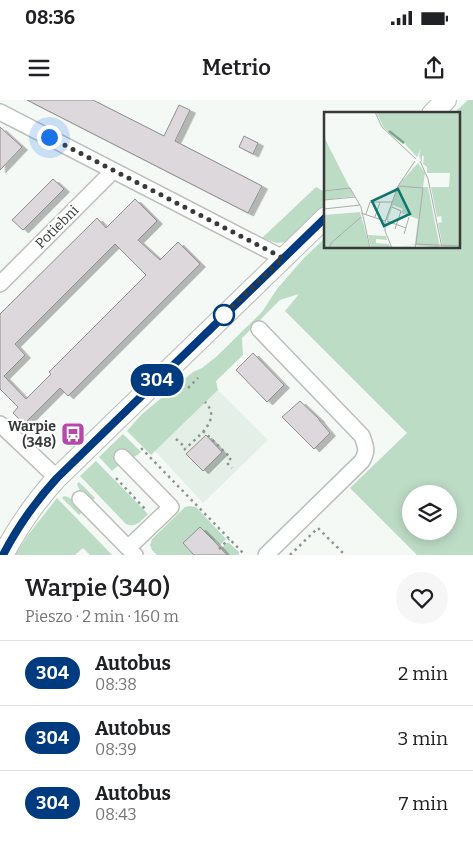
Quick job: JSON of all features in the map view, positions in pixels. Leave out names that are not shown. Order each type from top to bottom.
[{"type":"street","points":[[434,112],[446,100]]},
{"type":"street","points":[[0,112],[283,258]]},
{"type":"street","name":"Potiebni","points":[[0,284],[113,171]]},
{"type":"street","points":[[3,555],[25,516],[57,478],[324,219]]},
{"type":"street","points":[[259,330],[362,436],[366,452],[362,461],[266,555]]},
{"type":"street","points":[[0,424],[57,478]]},
{"type":"street","points":[[80,499],[131,552],[171,507],[122,457]]},
{"type":"path","points":[[188,388],[198,378]]},
{"type":"path","points":[[176,439],[185,449],[210,424],[211,409],[205,402]]},
{"type":"path","points":[[203,431],[231,458],[227,463],[232,468]]},
{"type":"path","points":[[141,448],[245,555]]},
{"type":"path","points":[[116,478],[150,514]]},
{"type":"path","points":[[290,555],[318,528],[344,555]]},
{"type":"path","points":[[219,549],[229,539]]},
{"type":"shaded area","points":[[218,390],[268,440],[203,503],[155,451]]},
{"type":"green space","points":[[468,100],[473,100],[473,555],[417,555],[402,540],[350,488],[407,433],[285,311],[299,294],[280,300],[242,338],[243,355],[216,381],[218,390],[151,455],[127,431],[141,415],[177,385],[216,357],[262,312],[277,289],[304,258],[324,239],[324,249],[460,249],[460,112],[455,112]]},
{"type":"green space","points":[[316,187],[324,191],[324,205],[287,242],[277,243],[262,238]]},
{"type":"green space","points":[[123,434],[141,452],[112,471],[99,457]]},
{"type":"green space","points":[[96,461],[148,514],[138,523],[133,525],[126,524],[80,476]]},
{"type":"green space","points":[[79,482],[95,498],[91,502],[79,489],[77,484]]},
{"type":"green space","points":[[64,496],[70,498],[83,511],[79,515],[62,498]]},
{"type":"green space","points":[[57,498],[112,555],[90,555],[83,548],[75,555],[15,555]]},
{"type":"green space","points":[[185,507],[196,507],[226,539],[220,545],[200,527],[183,543],[194,555],[157,555],[150,545],[152,539]]},
{"type":"green space","points":[[228,542],[239,552],[239,555],[227,555],[224,551],[219,550]]},
{"type":"building","points":[[27,100],[93,100],[164,136],[179,105],[190,110],[175,141],[262,186],[248,213]]},
{"type":"building","points":[[0,127],[22,147],[0,170]]},
{"type":"building","points":[[244,136],[258,143],[253,154],[239,147]]},
{"type":"building","points":[[53,179],[64,189],[23,230],[12,220]]},
{"type":"building","points":[[135,199],[157,221],[138,240],[160,260],[178,242],[200,264],[68,396],[60,388],[24,424],[13,413],[18,407],[0,389],[0,314],[97,218],[106,228]],"holes":[[[115,244],[146,275],[49,372],[51,374],[26,399],[4,376],[25,355],[15,344]]]},
{"type":"building","points":[[253,353],[284,385],[267,402],[236,370]]},
{"type":"building","points":[[300,401],[319,419],[330,433],[314,449],[282,417]]},
{"type":"building","points":[[206,435],[222,452],[203,471],[186,454]]},
{"type":"building","points":[[200,527],[227,555],[194,555],[183,543]]},
{"type":"bus line","name":"304","points":[[3,555],[25,516],[57,478],[324,219]]},
{"type":"place","name":"Warpie (348)","points":[[73,434]]},
{"type":"route","points":[[49,137],[283,258],[224,315]]}]
